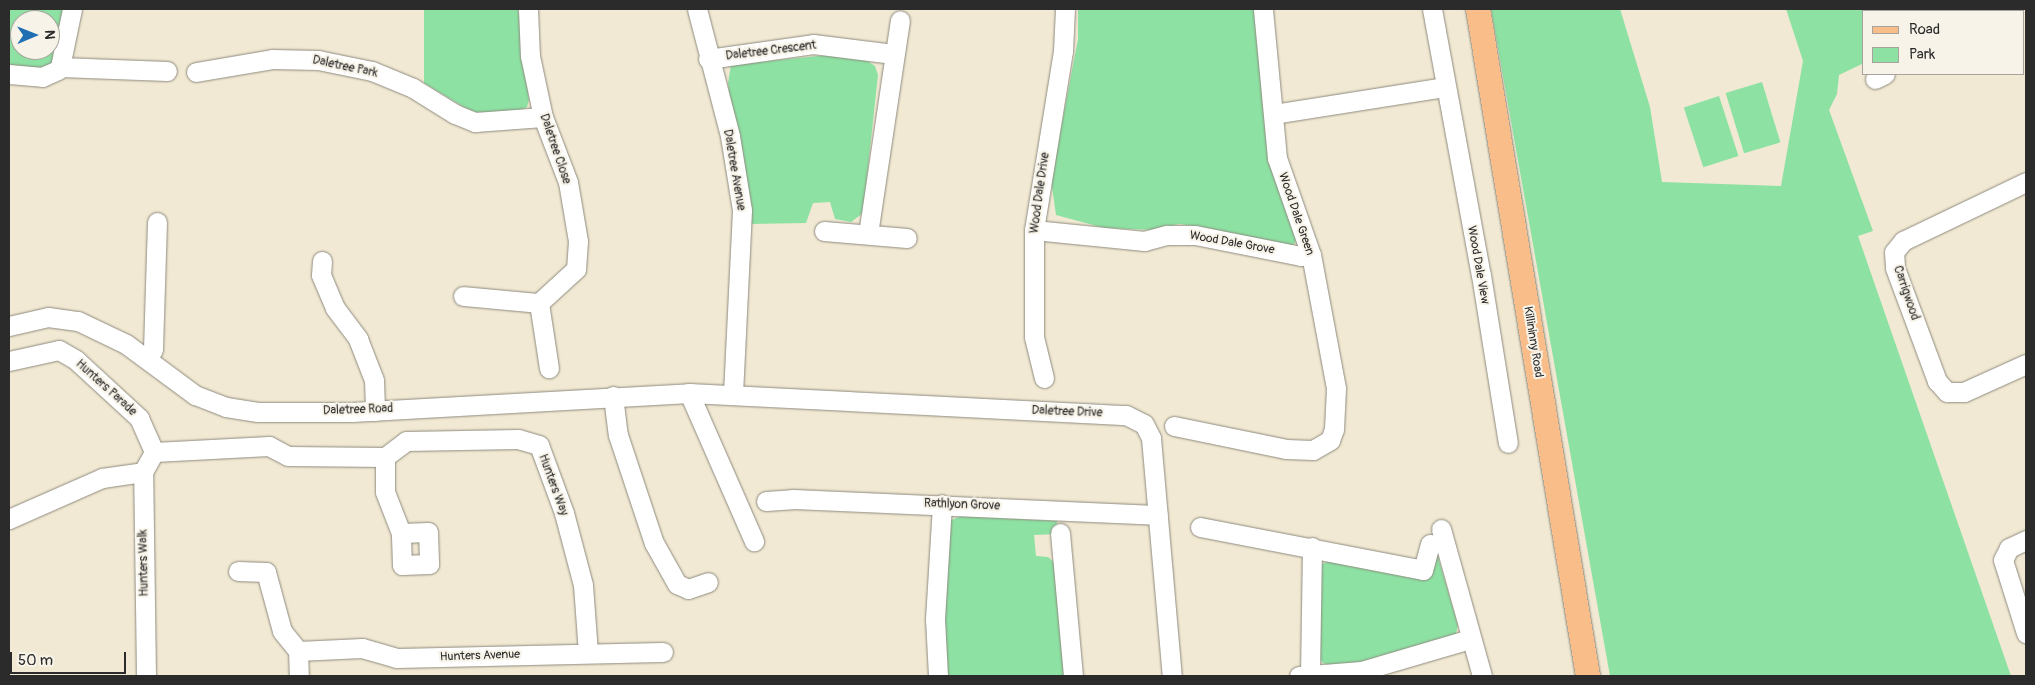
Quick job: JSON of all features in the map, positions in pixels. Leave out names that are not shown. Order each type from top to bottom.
[{"type":"main road","name":"Killininny Road","points":[[1478,9],[1588,676]]},
{"type":"street","points":[[9,74],[42,76],[58,70],[72,9]]},
{"type":"street","name":"Daletree Close","points":[[528,9],[530,56],[543,116],[568,182],[578,241],[576,269],[539,303]]},
{"type":"street","name":"Daletree Avenue","points":[[698,9],[708,59],[730,136],[742,210],[733,394]]},
{"type":"street","name":"Wood Dale Drive","points":[[1044,378],[1034,337],[1034,230],[1064,51],[1065,9]]},
{"type":"street","name":"Wood Dale Green","points":[[1174,426],[1286,449],[1313,450],[1324,444],[1334,429],[1336,388],[1311,254],[1277,158],[1262,9]]},
{"type":"street","name":"Wood Dale View","points":[[1432,9],[1444,88],[1481,275],[1508,443]]},
{"type":"street","points":[[868,234],[893,54],[900,20]]},
{"type":"street","name":"Daletree Crescent","points":[[708,59],[813,44],[893,54]]},
{"type":"street","name":"Daletree Park","points":[[196,72],[272,59],[318,60],[372,71],[413,88],[455,114],[475,122],[543,116]]},
{"type":"street","points":[[60,66],[167,71]]},
{"type":"street","points":[[1274,114],[1444,88]]},
{"type":"street","name":"Carrigwood","points":[[2026,182],[1903,241],[1894,252],[1895,268],[1937,381],[1947,392],[1964,392],[2026,364]]},
{"type":"street","points":[[148,359],[153,349],[157,222]]},
{"type":"street","name":"Wood Dale Grove","points":[[1034,230],[1144,240],[1167,234],[1195,235],[1301,256],[1311,254]]},
{"type":"street","points":[[824,231],[907,238]]},
{"type":"street","points":[[322,261],[321,275],[335,308],[358,339],[374,380],[375,411]]},
{"type":"street","points":[[463,296],[539,303],[549,368]]},
{"type":"street","name":"Daletree Road","points":[[9,326],[48,317],[78,321],[126,344],[195,395],[240,410],[375,411],[613,396],[689,393],[733,394]]},
{"type":"street","name":"Hunters Parade","points":[[9,361],[59,350],[76,360],[139,418],[154,452]]},
{"type":"street","points":[[689,393],[754,541]]},
{"type":"street","name":"Daletree Drive","points":[[733,394],[1126,415],[1144,424],[1151,438],[1172,676]]},
{"type":"street","points":[[613,396],[618,435],[654,543],[677,584],[688,589],[708,582]]},
{"type":"street","name":"Hunters Way","points":[[385,457],[406,441],[518,439],[539,445],[564,513],[583,585],[588,653]]},
{"type":"street","points":[[154,452],[269,446],[288,456],[385,457],[385,492],[401,533]]},
{"type":"street","name":"Hunters Walk","points":[[146,676],[143,472],[154,452]]},
{"type":"street","points":[[9,519],[102,478],[143,472]]},
{"type":"street","name":"Rathlyon Grove","points":[[766,501],[792,499],[942,504],[1158,515]]},
{"type":"street","points":[[938,676],[936,619],[942,504]]},
{"type":"street","points":[[1200,527],[1312,547],[1423,570],[1430,544]]},
{"type":"street","points":[[1440,529],[1482,676]]},
{"type":"street","points":[[1060,533],[1074,676]]},
{"type":"street","points":[[2026,540],[2009,548],[2004,560],[2026,633]]},
{"type":"street","points":[[1312,547],[1305,676],[1361,671],[1470,639]]},
{"type":"street","points":[[238,571],[266,572],[282,631],[298,650],[299,676]]},
{"type":"street","name":"Hunters Avenue","points":[[298,650],[362,648],[396,658],[663,652]]},
{"type":"green space","points":[[9,9],[66,9],[60,46],[60,10],[10,10],[10,60],[57,60],[45,68],[9,66]]},
{"type":"green space","points":[[424,9],[518,9],[529,100],[527,107],[518,112],[472,112],[424,83]]},
{"type":"green space","points":[[1078,9],[1254,9],[1299,236],[1291,249],[1203,227],[1179,224],[1154,230],[1104,228],[1056,215],[1051,180],[1078,39]]},
{"type":"green space","points":[[1491,9],[1620,9],[1650,107],[1662,182],[1781,186],[1803,61],[1786,9],[1976,9],[1862,10],[1862,64],[1839,75],[1837,94],[1829,110],[1873,231],[1858,236],[2011,676],[1610,676]]},
{"type":"green space","points":[[828,55],[866,60],[875,66],[878,75],[863,213],[851,222],[835,219],[830,202],[813,203],[806,223],[750,224],[731,109],[728,83],[731,65]]},
{"type":"green space","points":[[1762,82],[1780,142],[1744,153],[1726,93]]},
{"type":"green space","points":[[1719,96],[1738,156],[1703,167],[1684,107]]},
{"type":"green space","points":[[961,516],[1057,521],[1057,534],[1034,535],[1036,556],[1048,557],[1054,562],[1065,676],[944,676],[941,627],[949,521]]},
{"type":"green space","points":[[1436,550],[1458,625],[1455,638],[1394,657],[1333,667],[1323,663],[1319,658],[1319,573],[1322,564],[1330,561],[1428,580]]}]
